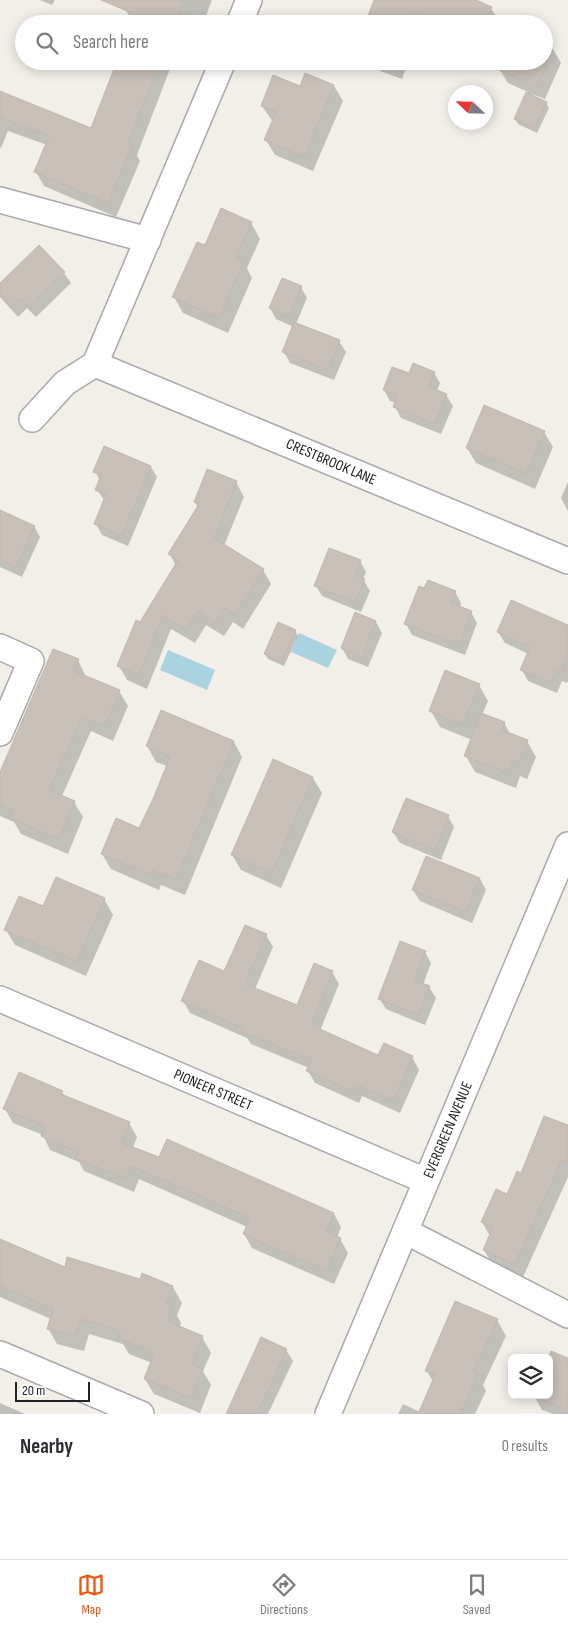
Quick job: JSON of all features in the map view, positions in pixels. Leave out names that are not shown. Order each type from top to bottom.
[{"type":"street","points":[[243,15],[250,0]]},
{"type":"street","points":[[32,419],[65,383],[95,364],[220,70]]},
{"type":"street","points":[[0,200],[148,240]]},
{"type":"street","name":"CRESTBROOK LANE","points":[[95,364],[568,561]]},
{"type":"street","points":[[0,647],[31,661],[0,733]]},
{"type":"street","name":"EVERGREEN AVENUE","points":[[328,1414],[568,845]]},
{"type":"street","name":"PIONEER STREET","points":[[0,999],[426,1181]]},
{"type":"street","points":[[405,1231],[568,1314]]},
{"type":"street","points":[[0,1354],[141,1414]]},
{"type":"water","points":[[299,633],[337,650],[328,668],[291,652]]},
{"type":"water","points":[[168,650],[215,670],[207,690],[160,670]]},
{"type":"building","points":[[101,0],[184,0],[178,15],[137,15]]},
{"type":"building","points":[[374,0],[476,0],[492,7],[489,15],[423,15],[416,12],[415,15],[368,15]]},
{"type":"building","points":[[114,70],[156,70],[128,143],[133,145],[108,203],[34,172],[49,136],[0,117],[0,91],[91,128]]},
{"type":"building","points":[[500,70],[544,70],[537,87]]},
{"type":"building","points":[[305,73],[334,85],[304,157],[264,140],[276,112],[261,106],[273,75],[300,86]]},
{"type":"building","points":[[526,92],[547,102],[534,128],[514,119]]},
{"type":"building","points":[[221,208],[252,222],[236,257],[244,261],[219,318],[172,297],[197,242],[205,245]]},
{"type":"building","points":[[39,245],[65,272],[29,307],[21,298],[11,307],[0,295],[0,283]]},
{"type":"building","points":[[282,278],[302,286],[289,317],[269,308]]},
{"type":"building","points":[[294,322],[340,340],[328,370],[282,352]]},
{"type":"building","points":[[413,363],[435,372],[429,387],[447,394],[435,424],[393,407],[397,396],[383,390],[392,367],[409,373]]},
{"type":"building","points":[[484,405],[545,431],[526,474],[466,448]]},
{"type":"building","points":[[104,446],[151,466],[122,536],[94,524],[106,494],[95,490],[101,475],[93,472]]},
{"type":"building","points":[[207,469],[237,481],[214,538],[264,569],[235,615],[225,608],[215,623],[198,611],[186,630],[163,615],[139,675],[117,666],[136,620],[140,622],[178,560],[168,554],[199,504],[194,502]]},
{"type":"building","points":[[0,510],[35,526],[16,567],[0,559]]},
{"type":"building","points":[[329,548],[361,560],[355,575],[365,579],[355,602],[314,586]]},
{"type":"building","points":[[428,580],[456,591],[451,603],[472,611],[459,645],[404,624],[419,586],[424,588]]},
{"type":"building","points":[[511,600],[568,625],[568,656],[561,673],[556,671],[551,683],[520,670],[530,647],[497,632]]},
{"type":"building","points":[[355,612],[376,621],[362,657],[341,648]]},
{"type":"building","points":[[278,622],[296,630],[281,662],[264,654]]},
{"type":"building","points":[[53,649],[79,659],[74,671],[120,690],[105,726],[82,717],[49,790],[75,801],[59,839],[10,818],[14,811],[0,805],[0,772]]},
{"type":"building","points":[[445,670],[480,684],[463,725],[429,711]]},
{"type":"building","points":[[161,710],[234,741],[176,880],[152,870],[150,875],[101,854],[116,818],[139,828],[153,799],[170,757],[146,746]]},
{"type":"building","points":[[481,713],[505,722],[502,730],[528,740],[519,764],[512,761],[507,773],[464,756]]},
{"type":"building","points":[[273,759],[313,777],[272,873],[231,855]]},
{"type":"building","points":[[406,798],[449,815],[435,850],[392,832]]},
{"type":"building","points":[[426,856],[480,878],[466,912],[412,890]]},
{"type":"building","points":[[56,877],[105,898],[77,962],[4,930],[19,896],[43,906]]},
{"type":"building","points":[[245,925],[267,934],[245,984],[297,1005],[314,963],[333,971],[311,1025],[378,1055],[384,1043],[413,1056],[393,1101],[355,1084],[352,1091],[306,1071],[311,1060],[242,1032],[243,1028],[181,1001],[199,960],[224,971]]},
{"type":"building","points":[[400,941],[426,951],[414,980],[430,986],[419,1015],[378,999]]},
{"type":"building","points":[[19,1072],[63,1091],[61,1094],[130,1122],[122,1143],[159,1157],[167,1139],[334,1213],[326,1232],[341,1238],[326,1271],[243,1234],[250,1218],[131,1166],[126,1179],[75,1158],[78,1152],[41,1136],[45,1126],[3,1109]]},
{"type":"building","points":[[544,1116],[568,1125],[568,1163],[562,1160],[515,1264],[483,1250],[493,1227],[481,1222],[496,1189],[507,1194],[517,1171],[521,1173]]},
{"type":"building","points":[[0,1239],[65,1267],[67,1257],[140,1279],[142,1273],[173,1286],[166,1304],[173,1307],[167,1321],[203,1336],[192,1364],[203,1369],[191,1398],[144,1379],[154,1353],[118,1338],[121,1331],[81,1319],[75,1336],[47,1329],[53,1309],[0,1286]]},
{"type":"building","points":[[455,1301],[498,1319],[473,1372],[478,1374],[460,1414],[418,1414],[435,1375],[425,1371]]},
{"type":"building","points":[[261,1337],[287,1349],[257,1414],[226,1414]]},
{"type":"building","points":[[551,1351],[568,1358],[568,1410],[540,1399],[553,1399],[553,1354],[550,1354]]}]
